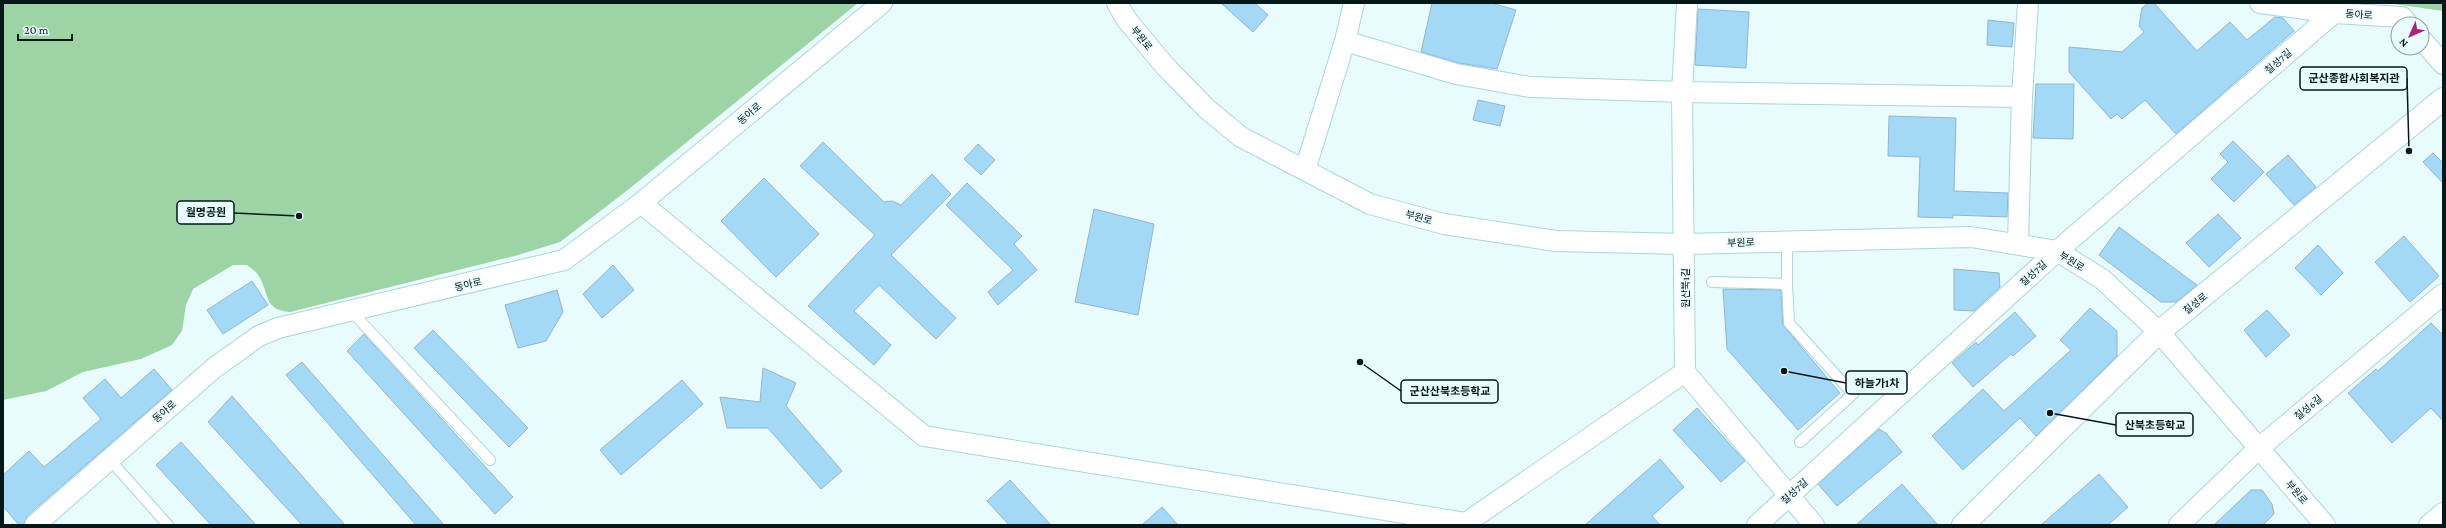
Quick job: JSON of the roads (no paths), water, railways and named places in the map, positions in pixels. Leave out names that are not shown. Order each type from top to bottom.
[{"type":"street","name":"동아로","points":[[35,525],[214,368],[259,336],[278,328],[352,312],[564,260],[640,203],[882,3]]},
{"type":"street","name":"부원로","points":[[1117,3],[1126,19],[1146,43],[1207,109],[1241,137],[1370,204],[1444,224],[1556,241],[1685,244],[1971,237],[2018,243],[2057,251],[2102,279],[2159,332],[2325,525]]},
{"type":"street","points":[[1304,170],[1345,40],[1354,3]]},
{"type":"street","name":"원산북1길","points":[[1685,372],[1685,244],[1682,92],[1688,3]]},
{"type":"street","points":[[2018,243],[2022,96],[2028,3]]},
{"type":"street","name":"동아로","points":[[2260,3],[2334,13],[2390,16]]},
{"type":"street","name":"칠성7길","points":[[1757,525],[2057,251],[2334,13]]},
{"type":"street","points":[[1345,40],[1456,74],[1530,87],[1682,92],[2022,96]]},
{"type":"street","points":[[2430,49],[2443,64]]},
{"type":"street","name":"칠성로","points":[[1963,525],[2159,332],[2443,99]]},
{"type":"street","points":[[640,203],[924,436],[1466,524],[1685,372],[1814,525]]},
{"type":"street","name":"칠성6길","points":[[2179,525],[2259,448],[2443,294]]},
{"type":"street","points":[[2429,525],[2443,513]]},
{"type":"lane","points":[[1787,241],[1787,284],[1790,323],[1853,394],[1800,442]]},
{"type":"lane","points":[[1712,282],[1787,284]]},
{"type":"lane","points":[[352,312],[490,460]]},
{"type":"lane","points":[[110,460],[168,525]]},
{"type":"place","name":"군산종합사회복지관","points":[[2409,151]]},
{"type":"place","name":"월명공원","points":[[299,216]]},
{"type":"place","name":"군산산북초등학교","points":[[1360,362]]},
{"type":"place","name":"하늘가1차","points":[[1784,371]]},
{"type":"place","name":"산북초등학교","points":[[2050,413]]}]
